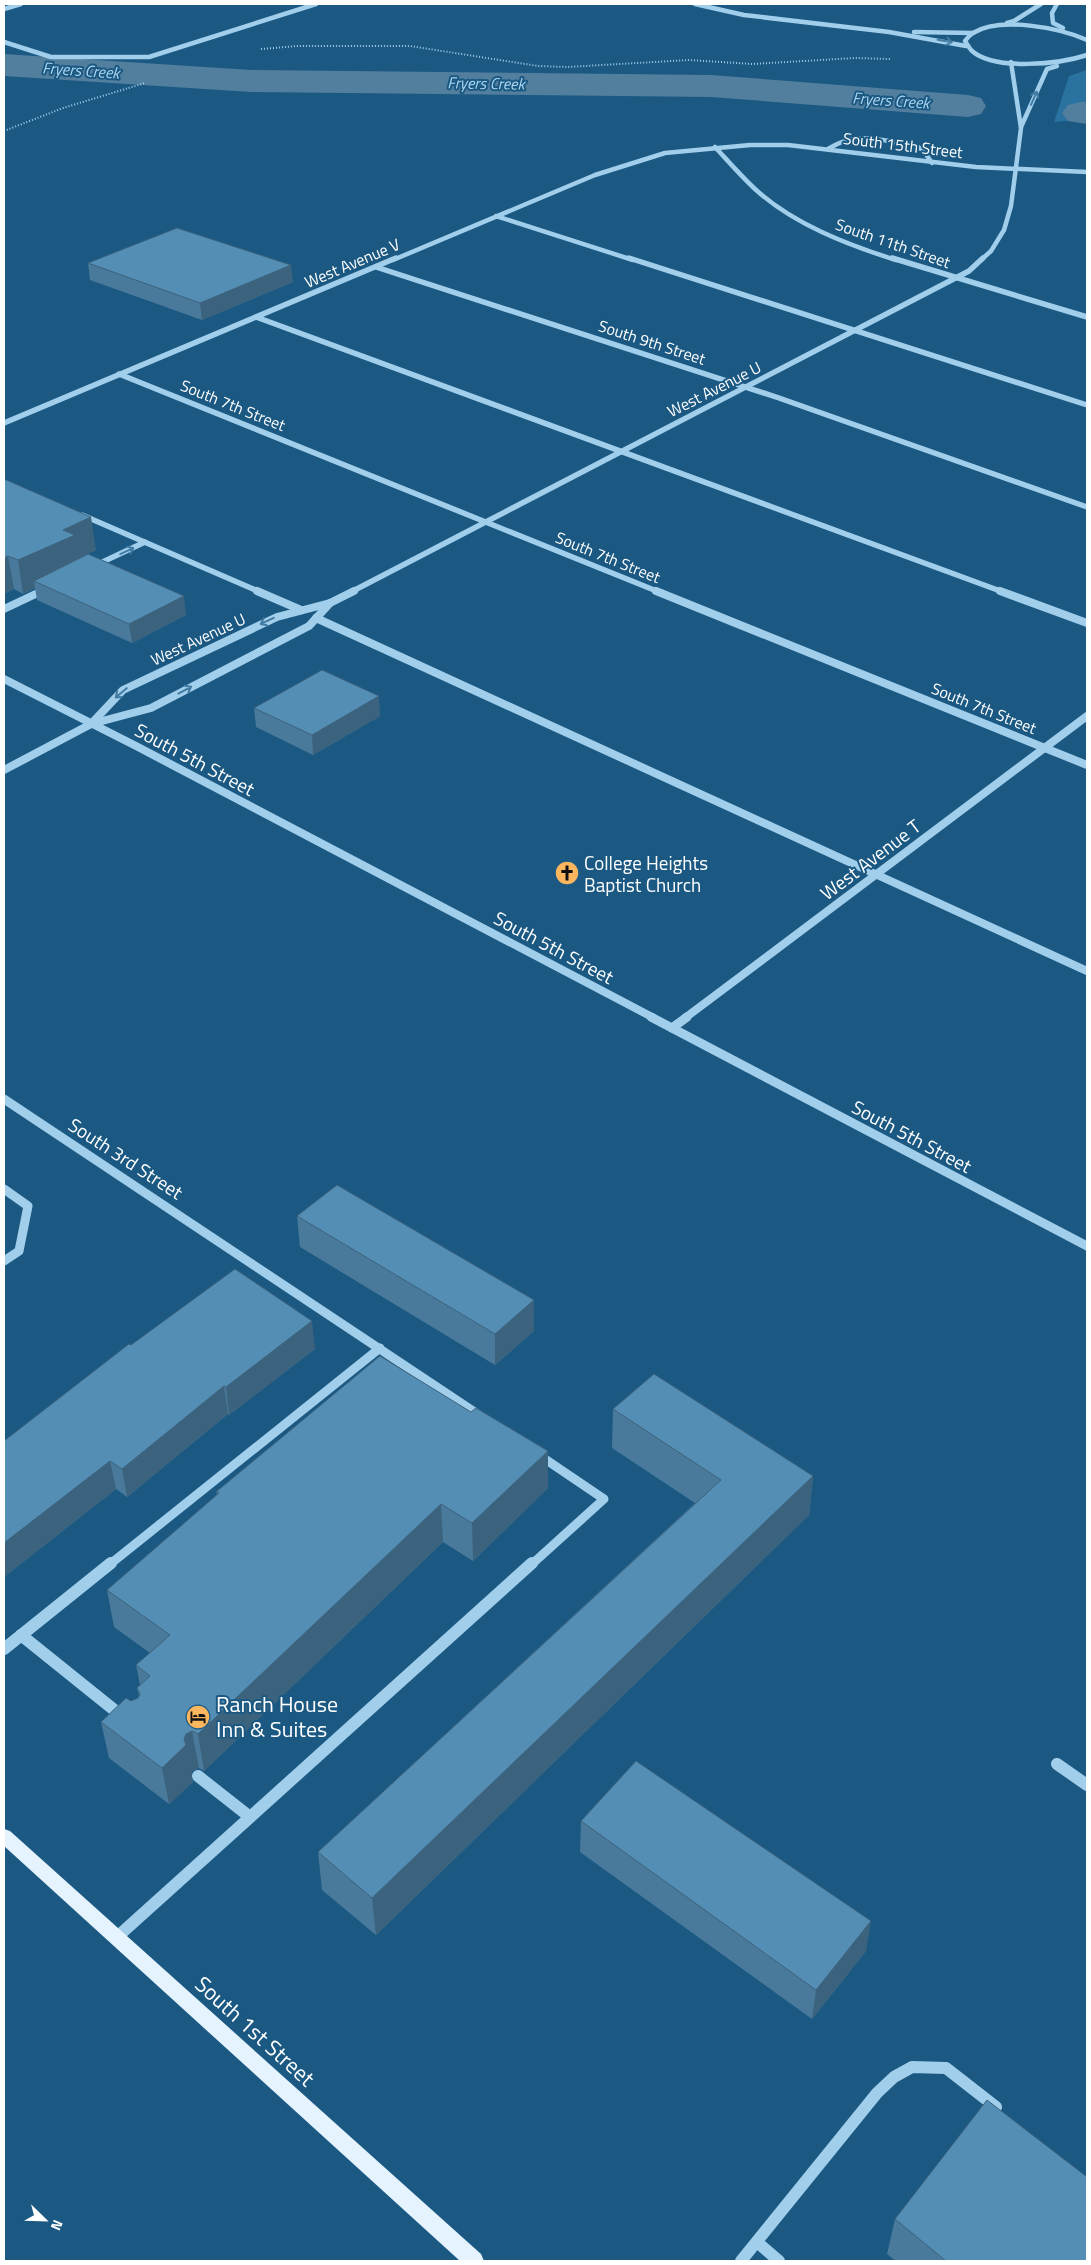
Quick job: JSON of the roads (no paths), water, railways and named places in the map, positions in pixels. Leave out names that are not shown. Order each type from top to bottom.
[{"type":"main road","name":"South 1st Street","points":[[4,1836],[474,2261]]},
{"type":"street","points":[[4,8],[21,4]]},
{"type":"street","points":[[4,42],[50,57],[149,57],[316,4]]},
{"type":"street","points":[[695,4],[744,15],[889,32],[950,42],[966,46],[982,56],[1011,62],[1040,64],[1067,62],[1087,55]]},
{"type":"street","points":[[889,32],[973,33],[1014,21],[1041,4]]},
{"type":"street","points":[[1057,4],[1052,10],[1053,23],[1087,40]]},
{"type":"street","points":[[992,28],[1030,26],[1068,32]]},
{"type":"street","points":[[966,46],[967,37],[973,33]]},
{"type":"street","name":"West Avenue U","points":[[91,724],[123,690],[276,616],[330,603],[969,271],[991,251],[1004,230],[1012,206],[1021,128],[1011,62]]},
{"type":"street","name":"West Avenue U","points":[[1021,128],[1047,69],[1067,62]]},
{"type":"street","points":[[828,149],[840,141],[857,137],[916,146],[923,150],[932,162]]},
{"type":"street","name":"South 15th Street","points":[[715,147],[788,145],[1016,170],[1087,172]]},
{"type":"street","name":"West Avenue V","points":[[4,423],[595,175],[638,160],[666,153],[715,147]]},
{"type":"street","name":"South 11th Street","points":[[715,147],[756,190],[787,212],[816,228],[884,256],[1087,316]]},
{"type":"street","points":[[496,216],[1087,405]]},
{"type":"street","name":"South 9th Street","points":[[376,267],[747,388],[1087,507]]},
{"type":"street","points":[[256,317],[1087,623]]},
{"type":"street","name":"South 7th Street","points":[[119,374],[1087,765]]},
{"type":"street","points":[[74,511],[301,610]]},
{"type":"street","points":[[83,572],[145,542]]},
{"type":"street","points":[[4,609],[57,584]]},
{"type":"street","name":"West Avenue U","points":[[4,770],[91,724],[151,708],[309,626],[330,603]]},
{"type":"street","points":[[316,618],[1087,971]]},
{"type":"street","name":"South 5th Street","points":[[4,679],[1087,1246]]},
{"type":"street","name":"West Avenue T","points":[[672,1028],[1087,716]]},
{"type":"street","name":"South 3rd Street","points":[[5,1101],[230,1247],[488,1421]]},
{"type":"street","points":[[4,1189],[28,1206],[19,1251],[4,1262]]},
{"type":"street","points":[[4,1649],[380,1348]]},
{"type":"street","points":[[116,1938],[604,1499],[529,1449]]},
{"type":"street","points":[[21,1635],[132,1724]]},
{"type":"street","points":[[1057,1764],[1087,1785]]},
{"type":"street","points":[[198,1776],[250,1817]]},
{"type":"street","points":[[741,2261],[877,2093],[894,2077],[912,2067],[946,2068],[1006,2115]]},
{"type":"street","points":[[757,2242],[779,2261]]},
{"type":"waterway","name":"Fryers Creek","points":[[4,65],[251,81],[711,86],[968,106]]},
{"type":"waterway","name":"Fryers Creek","points":[[1081,113],[1087,113]]},
{"type":"place","name":"College Heights Baptist Church","points":[[567,873]]},
{"type":"place","name":"Ranch House Inn & Suites","points":[[198,1717]]}]
